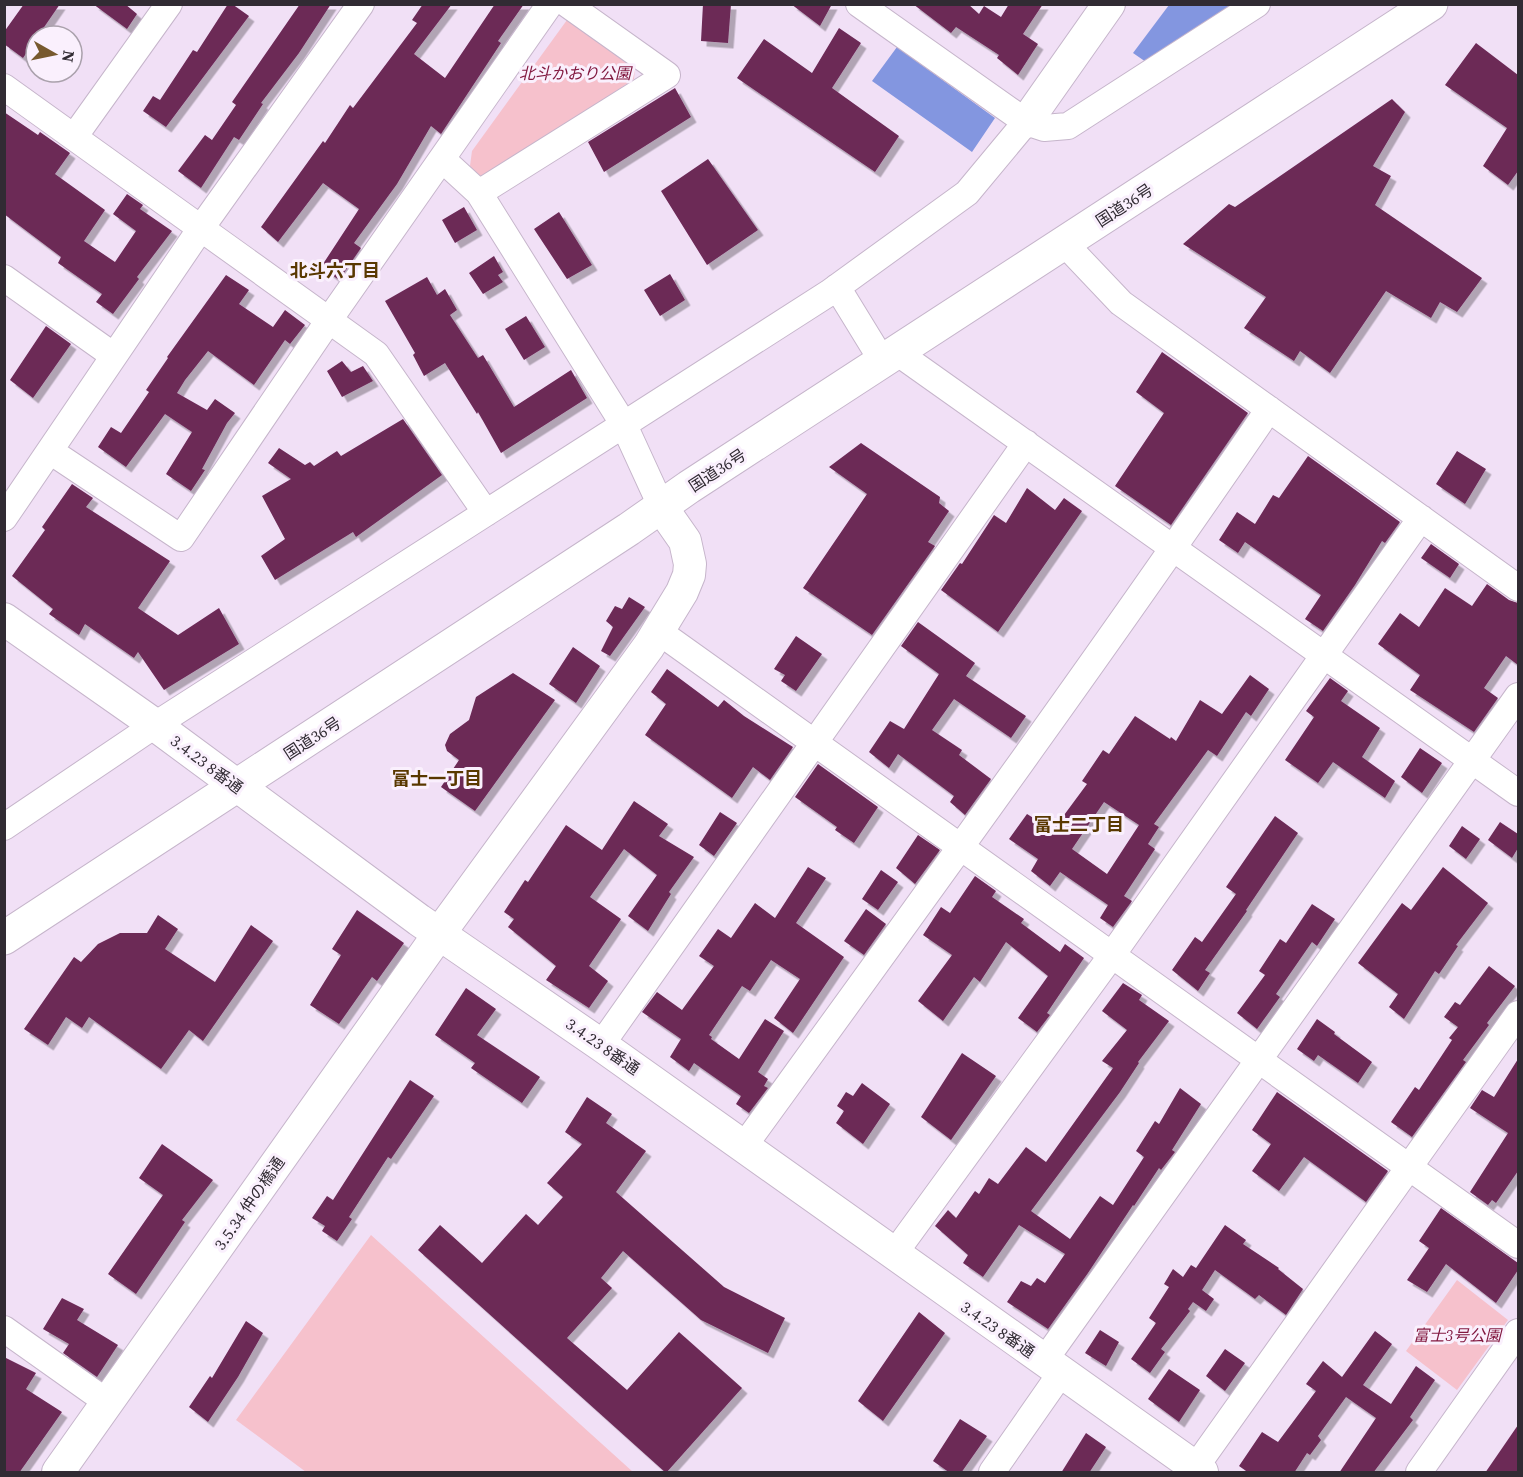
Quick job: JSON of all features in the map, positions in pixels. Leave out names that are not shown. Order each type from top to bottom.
[{"type":"highway","name":"国道36号","points":[[4,938],[662,508],[689,487],[1431,4]]},
{"type":"street","points":[[74,137],[169,4]]},
{"type":"street","points":[[4,518],[201,228],[361,4]]},
{"type":"street","points":[[50,451],[181,538],[329,320],[550,4]]},
{"type":"street","points":[[479,193],[667,75],[567,4]]},
{"type":"street","points":[[4,827],[155,725],[837,287],[967,194],[1026,122],[1109,4]]},
{"type":"street","points":[[869,7],[1026,122],[1044,128],[1068,126],[1257,4]]},
{"type":"street","points":[[4,87],[376,354],[486,513]]},
{"type":"street","points":[[442,159],[479,193],[624,424],[662,508]]},
{"type":"street","points":[[1065,244],[1121,303],[1518,588]]},
{"type":"street","points":[[4,278],[114,356]]},
{"type":"street","points":[[837,287],[891,357],[1026,443],[1518,793]]},
{"type":"street","points":[[744,1146],[962,847],[1174,548],[1269,409]]},
{"type":"street","points":[[601,1045],[1026,443]]},
{"type":"street","name":"3.5.34 仲の橋通","points":[[58,1473],[440,934],[643,655],[682,592],[689,575],[690,564],[684,541],[662,508]]},
{"type":"street","points":[[894,1254],[1112,955],[1421,518]]},
{"type":"street","name":"3.4.23 8番通","points":[[4,619],[155,725],[440,934],[744,1146],[1196,1471]]},
{"type":"street","points":[[658,631],[1518,1245]]},
{"type":"street","points":[[992,1473],[1053,1367],[1259,1059],[1518,696]]},
{"type":"street","points":[[1196,1471],[1518,1014]]},
{"type":"street","points":[[4,1329],[107,1402]]},
{"type":"street","points":[[1419,1473],[1518,1332]]},
{"type":"green space","name":"北斗かおり公園","points":[[567,20],[635,69],[634,79],[486,178],[475,174],[470,166],[472,151]]},
{"type":"green space","points":[[371,1235],[633,1472],[306,1472],[236,1420]]},
{"type":"green space","name":"富士3号公園","points":[[1457,1280],[1508,1320],[1457,1390],[1406,1351]]},
{"type":"water","points":[[1169,5],[1231,5],[1146,62],[1133,53]]},
{"type":"water","points":[[897,47],[995,118],[972,152],[872,81]]},
{"type":"building","points":[[24,4],[60,4],[46,24],[24,24],[23,58],[4,44],[4,32]]},
{"type":"building","points":[[93,4],[125,4],[137,14],[127,29]]},
{"type":"building","points":[[228,4],[232,4],[249,16],[166,127],[143,111],[153,96],[160,100],[193,50],[197,52]]},
{"type":"building","points":[[300,4],[331,4],[299,53],[261,103],[263,104],[239,140],[234,137],[201,188],[178,171],[205,135],[212,140],[236,105],[232,102]]},
{"type":"building","points":[[423,4],[452,4],[414,54],[445,78],[495,4],[524,4],[498,41],[501,43],[441,134],[431,126],[397,184],[354,243],[361,248],[339,280],[321,267],[359,209],[323,183],[278,242],[261,227],[323,141],[325,143],[350,105],[353,108],[417,23],[412,20]]},
{"type":"building","points":[[703,4],[731,4],[728,43],[701,41]]},
{"type":"building","points":[[791,4],[832,4],[820,26]]},
{"type":"building","points":[[913,4],[968,4],[979,14],[984,6],[1001,17],[1009,4],[1043,4],[1023,34],[1038,44],[1018,75],[997,58],[999,55],[956,27],[951,33]]},
{"type":"building","points":[[839,28],[861,43],[832,88],[899,136],[875,172],[737,78],[764,39],[812,73]]},
{"type":"building","points":[[1476,43],[1518,75],[1518,171],[1508,185],[1483,166],[1507,128],[1445,85]]},
{"type":"building","points":[[675,88],[691,117],[604,172],[588,142]]},
{"type":"building","points":[[1392,99],[1405,112],[1373,166],[1391,176],[1375,205],[1482,278],[1457,312],[1440,302],[1431,318],[1386,291],[1330,373],[1300,351],[1294,361],[1244,328],[1266,297],[1183,244],[1229,204],[1235,207]]},
{"type":"building","points":[[4,112],[38,135],[40,132],[70,153],[55,174],[105,210],[84,241],[115,262],[136,231],[113,214],[127,194],[143,205],[140,209],[172,231],[137,277],[139,279],[113,314],[96,302],[102,294],[58,263],[61,257],[4,214]]},
{"type":"building","points":[[708,159],[758,230],[707,265],[661,191]]},
{"type":"building","points":[[464,207],[477,230],[455,243],[442,220]]},
{"type":"building","points":[[559,212],[592,265],[567,279],[534,229]]},
{"type":"building","points":[[494,256],[503,272],[498,275],[503,282],[483,294],[469,273]]},
{"type":"building","points":[[670,274],[685,300],[660,316],[644,290]]},
{"type":"building","points":[[226,275],[249,290],[239,304],[273,327],[285,310],[305,325],[290,344],[285,340],[254,385],[208,351],[185,380],[177,393],[207,410],[215,399],[235,413],[227,423],[202,469],[205,470],[191,491],[166,474],[192,432],[165,414],[126,467],[98,447],[111,427],[121,433],[149,392],[146,390],[167,357]]},
{"type":"building","points":[[427,277],[437,295],[445,289],[457,310],[450,315],[478,358],[483,355],[514,407],[571,370],[587,398],[501,453],[478,412],[477,414],[445,363],[424,376],[413,355],[415,353],[385,301]]},
{"type":"building","points":[[526,316],[545,347],[524,360],[505,329]]},
{"type":"building","points":[[46,326],[71,344],[33,398],[10,380]]},
{"type":"building","points":[[1162,352],[1248,413],[1171,525],[1115,486],[1164,413],[1136,392]]},
{"type":"building","points":[[342,361],[351,372],[363,366],[373,381],[342,397],[327,371]]},
{"type":"building","points":[[403,419],[442,475],[356,537],[353,532],[275,580],[261,556],[285,539],[262,496],[291,479],[268,463],[279,448],[305,465],[310,462],[314,466],[337,451],[341,456]]},
{"type":"building","points":[[861,443],[940,497],[939,503],[949,511],[928,542],[935,546],[872,635],[803,588],[867,494],[829,467]]},
{"type":"building","points":[[1457,451],[1486,469],[1465,504],[1436,484]]},
{"type":"building","points":[[1308,456],[1400,522],[1385,543],[1382,541],[1323,631],[1305,619],[1321,595],[1245,542],[1238,553],[1219,540],[1237,512],[1255,524],[1273,495],[1279,498]]},
{"type":"building","points":[[72,484],[93,498],[86,507],[170,561],[138,608],[178,635],[219,608],[239,644],[164,690],[138,652],[134,658],[85,624],[79,635],[49,614],[53,609],[12,576],[45,530],[42,527]]},
{"type":"building","points":[[1027,488],[1055,510],[1064,498],[1082,511],[998,632],[941,590],[960,563],[962,564],[994,515],[1006,523]]},
{"type":"building","points":[[1431,544],[1459,564],[1450,578],[1421,558]]},
{"type":"building","points":[[1487,584],[1509,600],[1518,603],[1518,665],[1506,656],[1484,688],[1498,698],[1474,732],[1410,690],[1420,675],[1378,644],[1400,613],[1419,627],[1445,588],[1472,606]]},
{"type":"building","points":[[629,597],[645,607],[610,656],[601,651],[613,627],[606,621],[615,606],[622,609]]},
{"type":"building","points":[[918,622],[975,663],[966,676],[1026,716],[1011,738],[954,699],[932,730],[962,750],[959,755],[991,779],[965,815],[950,802],[954,796],[898,754],[889,768],[869,752],[890,721],[904,729],[939,674],[901,646]]},
{"type":"building","points":[[796,636],[822,654],[796,691],[781,681],[785,675],[774,669]]},
{"type":"building","points":[[573,647],[600,666],[576,703],[549,684]]},
{"type":"building","points":[[667,669],[718,707],[724,700],[744,716],[793,747],[770,780],[753,767],[732,798],[645,735],[666,704],[651,692]]},
{"type":"building","points":[[513,673],[555,700],[475,811],[441,787],[459,760],[447,751],[445,745],[450,734],[469,720],[476,697]]},
{"type":"building","points":[[1250,675],[1269,689],[1251,716],[1246,712],[1217,756],[1208,750],[1154,824],[1159,827],[1148,844],[1155,849],[1124,896],[1132,901],[1113,927],[1100,918],[1108,905],[1060,872],[1050,886],[1031,871],[1038,859],[1009,839],[1027,814],[1053,830],[1087,784],[1082,781],[1103,750],[1109,754],[1135,716],[1176,741],[1200,700],[1222,714]],"holes":[[[1104,802],[1139,825],[1107,874],[1072,849]]]},
{"type":"building","points":[[1330,678],[1348,691],[1341,701],[1380,728],[1362,757],[1395,781],[1385,798],[1333,762],[1318,783],[1285,760],[1314,717],[1306,711]]},
{"type":"building","points":[[1420,748],[1442,763],[1422,793],[1401,777]]},
{"type":"building","points":[[818,764],[878,807],[854,843],[835,830],[837,827],[795,797]]},
{"type":"building","points":[[634,801],[668,824],[659,836],[694,857],[669,892],[671,894],[648,931],[628,916],[657,875],[624,849],[590,897],[621,919],[589,966],[608,981],[589,1008],[546,980],[556,966],[508,927],[514,919],[504,912],[525,880],[528,882],[566,825],[602,850]]},
{"type":"building","points":[[720,812],[737,823],[714,856],[699,845]]},
{"type":"building","points":[[1275,816],[1298,833],[1205,970],[1210,973],[1198,991],[1172,970],[1195,937],[1202,942],[1236,894],[1226,887]]},
{"type":"building","points":[[1500,822],[1518,834],[1518,848],[1512,858],[1488,840]]},
{"type":"building","points":[[1462,826],[1480,839],[1466,859],[1449,846]]},
{"type":"building","points":[[918,835],[940,850],[915,884],[896,868]]},
{"type":"building","points":[[808,867],[826,878],[796,923],[844,957],[793,1033],[774,1018],[800,979],[771,960],[750,991],[742,986],[709,1035],[711,1039],[739,1059],[765,1019],[784,1031],[758,1072],[768,1079],[764,1086],[768,1088],[749,1113],[736,1104],[741,1096],[694,1063],[689,1071],[670,1057],[681,1039],[642,1012],[657,992],[682,1010],[714,966],[699,956],[718,929],[731,938],[755,903],[775,918]]},
{"type":"building","points":[[1443,867],[1488,903],[1456,945],[1458,946],[1439,974],[1435,971],[1404,1019],[1389,1007],[1398,994],[1358,963],[1402,903],[1411,910]]},
{"type":"building","points":[[881,870],[898,882],[878,910],[862,899]]},
{"type":"building","points":[[975,876],[996,891],[992,897],[1024,919],[1021,923],[1060,952],[1065,944],[1084,958],[1047,1013],[1050,1015],[1037,1032],[1018,1018],[1048,976],[1006,942],[980,982],[974,977],[943,1021],[918,1001],[952,955],[923,935],[941,907],[950,913]]},
{"type":"building","points":[[1312,904],[1335,919],[1317,946],[1312,942],[1276,994],[1280,997],[1257,1029],[1237,1013],[1265,975],[1259,971],[1280,939],[1286,943]]},
{"type":"building","points":[[866,909],[886,924],[864,955],[844,941]]},
{"type":"building","points":[[357,910],[404,943],[377,981],[372,977],[339,1024],[310,1005],[341,955],[332,949]]},
{"type":"building","points":[[158,915],[178,929],[165,949],[215,982],[251,925],[273,941],[203,1041],[189,1030],[161,1069],[89,1017],[82,1028],[66,1017],[48,1045],[24,1029],[74,957],[81,962],[98,944],[120,933],[147,933]]},
{"type":"building","points":[[1489,966],[1515,986],[1463,1060],[1466,1062],[1412,1137],[1391,1122],[1415,1087],[1419,1090],[1452,1040],[1449,1038],[1458,1027],[1444,1017],[1455,1002],[1460,1005]]},
{"type":"building","points":[[1123,983],[1142,995],[1139,1000],[1169,1021],[1138,1062],[1120,1092],[1031,1211],[1070,1239],[1100,1196],[1113,1205],[1144,1157],[1136,1151],[1155,1121],[1159,1124],[1180,1088],[1201,1104],[1172,1150],[1175,1152],[1161,1170],[1159,1168],[1048,1329],[1007,1302],[1021,1281],[1031,1286],[1037,1278],[1045,1283],[1065,1254],[1019,1225],[983,1277],[963,1263],[968,1255],[935,1226],[948,1210],[956,1218],[975,1191],[979,1194],[989,1178],[998,1184],[1026,1147],[1046,1162],[1113,1068],[1102,1061],[1127,1030],[1102,1011]]},
{"type":"building","points":[[466,988],[496,1009],[477,1035],[540,1077],[522,1103],[471,1068],[475,1063],[435,1035]]},
{"type":"building","points":[[1317,1019],[1372,1062],[1358,1083],[1318,1055],[1314,1061],[1297,1049]]},
{"type":"building","points":[[962,1053],[996,1076],[951,1140],[921,1117]]},
{"type":"building","points":[[1518,1059],[1518,1171],[1496,1203],[1492,1200],[1488,1205],[1470,1192],[1508,1133],[1470,1108],[1482,1090],[1494,1097]]},
{"type":"building","points":[[410,1080],[434,1096],[391,1159],[388,1157],[349,1217],[352,1219],[337,1241],[322,1231],[325,1226],[312,1218],[327,1196],[333,1200]]},
{"type":"building","points":[[862,1083],[890,1104],[863,1144],[836,1123],[844,1111],[837,1106],[846,1092],[853,1096]]},
{"type":"building","points":[[1277,1092],[1388,1171],[1366,1202],[1304,1157],[1279,1191],[1252,1171],[1271,1144],[1252,1130]]},
{"type":"building","points":[[587,1097],[612,1114],[606,1123],[646,1151],[616,1192],[724,1287],[785,1318],[768,1353],[701,1320],[623,1251],[601,1278],[612,1288],[567,1338],[627,1390],[679,1332],[742,1388],[666,1473],[418,1250],[440,1225],[482,1263],[526,1214],[538,1225],[563,1197],[547,1183],[582,1144],[565,1132]]},
{"type":"building","points":[[162,1144],[213,1180],[182,1220],[185,1222],[136,1294],[108,1274],[163,1195],[139,1178]]},
{"type":"building","points":[[1441,1208],[1518,1263],[1518,1270],[1496,1303],[1446,1264],[1427,1292],[1407,1280],[1429,1248],[1419,1241]]},
{"type":"building","points":[[1225,1225],[1246,1240],[1243,1244],[1279,1268],[1303,1289],[1286,1315],[1259,1295],[1255,1299],[1215,1270],[1202,1290],[1214,1299],[1206,1311],[1193,1302],[1188,1309],[1190,1311],[1161,1349],[1165,1352],[1150,1373],[1131,1359],[1156,1323],[1149,1318],[1169,1287],[1164,1284],[1173,1269],[1183,1277],[1191,1265],[1196,1268]]},
{"type":"building","points":[[62,1298],[84,1309],[77,1320],[118,1345],[97,1377],[63,1353],[69,1344],[43,1329]]},
{"type":"building","points":[[919,1312],[945,1333],[883,1421],[858,1401]]},
{"type":"building","points":[[246,1321],[263,1333],[238,1377],[208,1422],[189,1407],[210,1376],[212,1378]]},
{"type":"building","points":[[1100,1330],[1119,1342],[1106,1366],[1085,1353]]},
{"type":"building","points":[[1375,1331],[1392,1344],[1363,1385],[1391,1404],[1416,1366],[1435,1380],[1410,1417],[1413,1420],[1373,1473],[1339,1473],[1376,1418],[1346,1397],[1318,1436],[1321,1440],[1310,1455],[1307,1453],[1294,1473],[1249,1473],[1239,1466],[1262,1432],[1278,1442],[1316,1391],[1306,1384],[1323,1361],[1342,1377]]},
{"type":"building","points":[[1225,1349],[1245,1363],[1225,1391],[1206,1376]]},
{"type":"building","points":[[4,1357],[36,1373],[26,1389],[62,1412],[19,1473],[4,1473]]},
{"type":"building","points":[[1169,1369],[1200,1390],[1179,1422],[1148,1399]]},
{"type":"building","points":[[960,1419],[987,1436],[961,1473],[950,1473],[933,1461]]},
{"type":"building","points":[[1518,1425],[1518,1473],[1485,1473]]},
{"type":"building","points":[[1086,1433],[1106,1447],[1089,1473],[1061,1473]]},
{"type":"district","name":"北斗六丁目","points":[[335,270]]},
{"type":"district","name":"富士一丁目","points":[[437,778]]},
{"type":"district","name":"富士二丁目","points":[[1079,824]]}]
